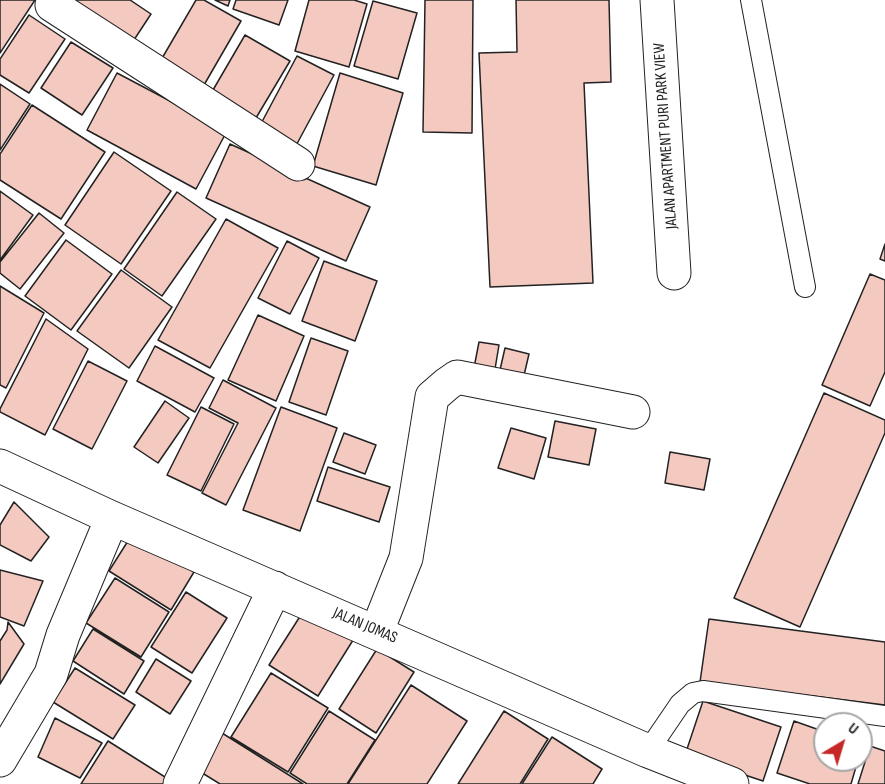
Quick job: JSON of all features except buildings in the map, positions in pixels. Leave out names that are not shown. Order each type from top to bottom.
[{"type":"street","points":[[55,0],[52,5],[298,164]]},
{"type":"street","name":"JALAN APARTMENT PURI PARK VIEW","points":[[657,0],[674,273]]},
{"type":"street","points":[[377,631],[406,558],[432,398],[447,384],[457,377],[633,412]]},
{"type":"street","name":"JALAN JOMAS","points":[[0,466],[112,518],[377,631],[648,751],[732,784]]},
{"type":"street","points":[[0,760],[51,674],[63,635],[112,518]]},
{"type":"street","points":[[180,784],[275,588]]},
{"type":"lane","points":[[751,0],[805,286]]},
{"type":"lane","points":[[648,751],[680,704],[693,693],[703,691],[885,716]]}]
